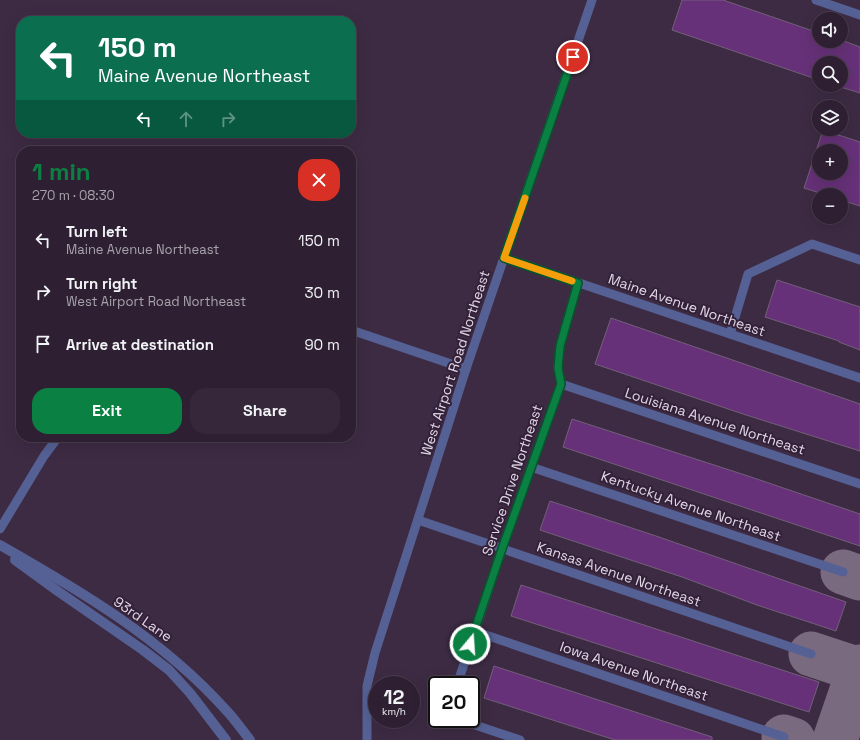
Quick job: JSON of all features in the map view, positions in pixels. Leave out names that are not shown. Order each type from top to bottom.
[{"type":"street","name":"93rd Lane","points":[[0,546],[19,563],[169,670],[190,693],[226,740]]},
{"type":"street","name":"93rd Lane","points":[[0,546],[53,576],[130,625],[172,656],[226,710],[250,740]]},
{"type":"lane","name":"West Airport Road Northeast","points":[[367,740],[367,686],[375,653],[466,369],[592,0]]},
{"type":"lane","points":[[816,0],[860,15]]},
{"type":"lane","points":[[730,334],[748,274],[812,244],[860,260]]},
{"type":"lane","name":"Maine Avenue Northeast","points":[[504,258],[860,378]]},
{"type":"lane","name":"Service Drive Northeast","points":[[460,676],[502,549],[561,384],[558,368],[560,346],[578,283]]},
{"type":"lane","points":[[356,332],[466,369]]},
{"type":"lane","name":"Louisiana Avenue Northeast","points":[[561,384],[860,484]]},
{"type":"lane","points":[[0,529],[44,456],[54,442]]},
{"type":"lane","name":"Kentucky Avenue Northeast","points":[[531,467],[843,572]]},
{"type":"lane","name":"Kansas Avenue Northeast","points":[[418,520],[811,654]]},
{"type":"lane","name":"Iowa Avenue Northeast","points":[[474,631],[784,737]]},
{"type":"lane","points":[[480,727],[520,740]]},
{"type":"building","points":[[682,0],[723,0],[812,31],[812,48],[848,48],[848,43],[860,47],[860,93],[848,89],[848,56],[812,56],[812,78],[672,30]]},
{"type":"building","points":[[821,136],[842,136],[860,142],[860,206],[848,202],[848,188],[812,188],[812,191],[804,188],[812,164],[812,180],[848,180],[848,144],[818,144]]},
{"type":"building","points":[[777,280],[860,307],[860,350],[839,341],[765,317]]},
{"type":"building","points":[[611,318],[860,404],[860,451],[743,414],[595,364]]},
{"type":"building","points":[[572,419],[860,514],[860,546],[563,447]]},
{"type":"building","points":[[550,501],[846,602],[836,631],[757,605],[682,577],[540,530]]},
{"type":"building","points":[[521,585],[819,682],[809,712],[511,616]]},
{"type":"building","points":[[494,666],[712,737],[712,740],[615,740],[484,698]]},
{"type":"taxiway","points":[[843,572],[860,578]]},
{"type":"taxiway","points":[[811,654],[859,670]]},
{"type":"taxiway","points":[[835,740],[860,667]]},
{"type":"taxiway","points":[[784,737],[793,740]]},
{"type":"slow traffic","points":[[525,198],[504,258],[572,281]]},
{"type":"route","points":[[470,644],[561,384],[558,368],[560,346],[578,283],[504,258],[573,57]]}]
